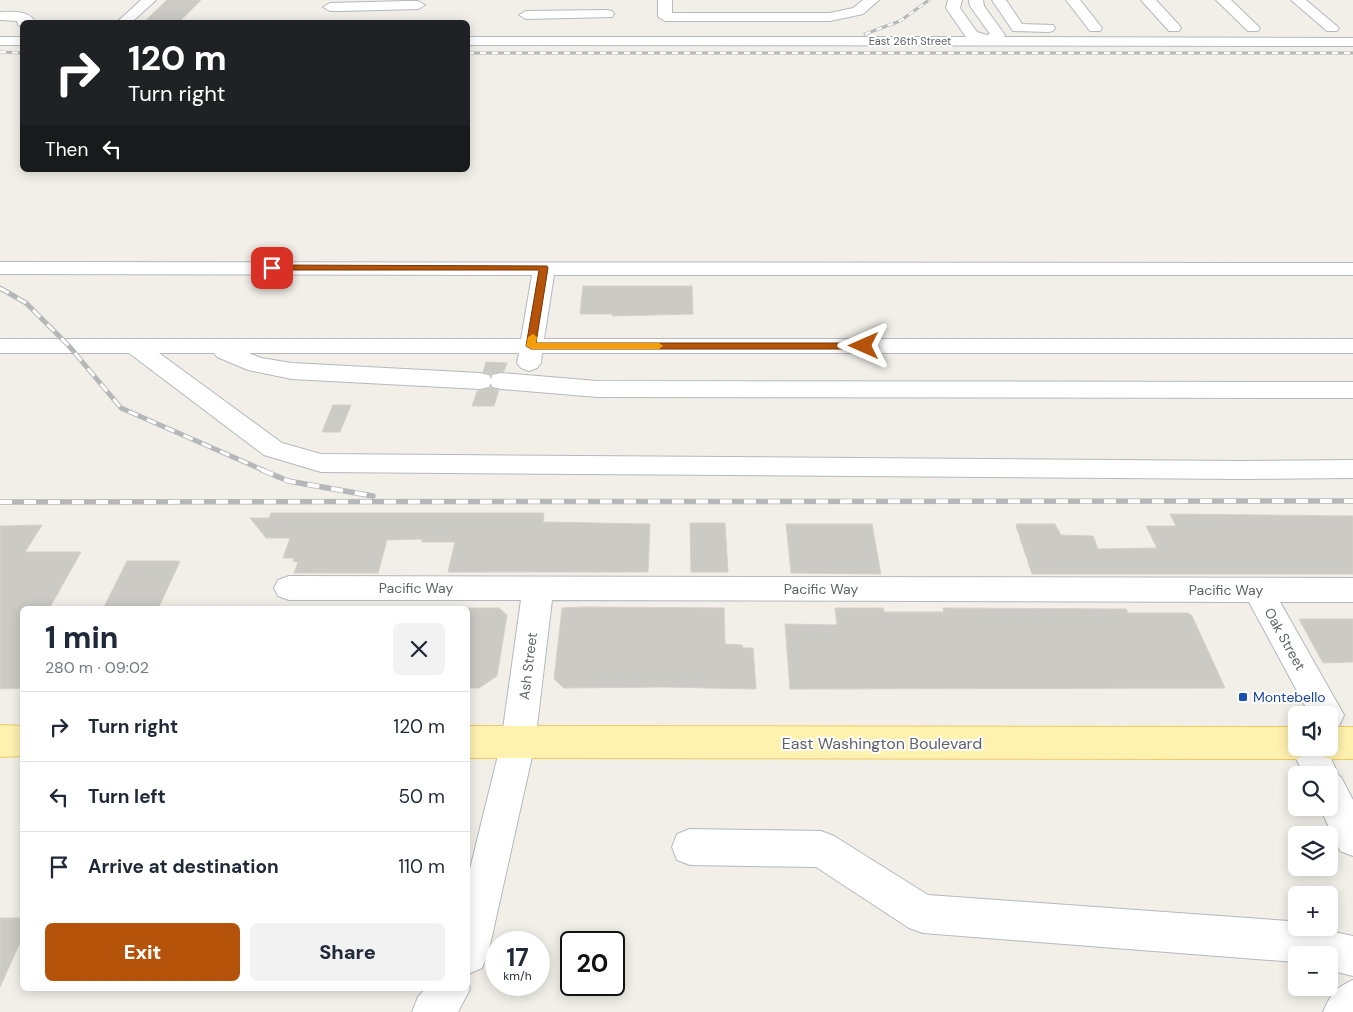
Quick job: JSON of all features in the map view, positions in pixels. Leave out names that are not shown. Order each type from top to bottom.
[{"type":"main road","points":[[0,741],[20,741]]},
{"type":"main road","name":"East Washington Boulevard","points":[[470,742],[1288,743]]},
{"type":"street","points":[[126,20],[149,0]]},
{"type":"street","points":[[666,0],[665,17],[830,17],[864,8],[872,0]]},
{"type":"street","points":[[955,0],[953,8],[972,35],[988,41],[998,35],[977,6],[976,0]]},
{"type":"street","points":[[999,0],[1018,28],[1353,28]]},
{"type":"street","points":[[1073,0],[1094,28]]},
{"type":"street","points":[[1148,0],[1174,28]]},
{"type":"street","points":[[1223,0],[1253,28]]},
{"type":"street","points":[[1298,0],[1332,28]]},
{"type":"street","points":[[330,7],[358,7],[384,2],[418,5]]},
{"type":"street","points":[[373,20],[384,2]]},
{"type":"street","points":[[526,15],[608,7],[603,40]]},
{"type":"street","points":[[0,16],[24,17],[27,20]]},
{"type":"street","points":[[802,17],[807,41]]},
{"type":"street","points":[[474,41],[485,25]]},
{"type":"street","name":"East 26th Street","points":[[474,41],[1353,42]]},
{"type":"street","points":[[0,268],[1353,269]]},
{"type":"street","points":[[526,383],[544,268]]},
{"type":"street","points":[[0,346],[1353,346]]},
{"type":"street","points":[[134,346],[273,449],[322,463],[1233,470],[1353,469]]},
{"type":"street","points":[[212,346],[256,365],[292,371],[597,388],[1353,390]]},
{"type":"street","name":"Pacific Way","points":[[289,588],[1353,590]]},
{"type":"street","name":"Ash Street","points":[[470,946],[518,742],[538,589]]},
{"type":"street","name":"Oak Street","points":[[1258,590],[1339,737]]},
{"type":"street","points":[[1338,807],[1353,838]]},
{"type":"street","points":[[690,847],[821,849],[923,914],[1289,941],[1353,956]]},
{"type":"street","points":[[433,1012],[449,991]]},
{"type":"street","points":[[1344,1012],[1353,1001]]},
{"type":"building","points":[[167,0],[201,0],[181,20],[146,20]]},
{"type":"building","points":[[583,286],[692,286],[693,314],[612,316],[612,314],[580,314]]},
{"type":"building","points":[[486,362],[507,363],[504,371],[491,374],[483,372]]},
{"type":"building","points":[[491,388],[499,390],[494,406],[472,406],[477,391]]},
{"type":"building","points":[[333,405],[351,405],[340,432],[322,432]]},
{"type":"building","points":[[271,513],[544,513],[543,522],[650,524],[648,572],[448,572],[455,542],[422,542],[422,539],[387,540],[378,573],[294,573],[298,562],[293,561],[294,558],[283,558],[290,538],[266,538],[250,518],[269,518]]},
{"type":"building","points":[[1170,514],[1353,516],[1353,574],[1032,574],[1016,526],[1017,524],[1055,524],[1061,535],[1093,536],[1098,549],[1157,548],[1146,526],[1176,526]]},
{"type":"building","points":[[690,523],[725,523],[728,572],[691,572]]},
{"type":"building","points":[[786,524],[872,524],[881,574],[791,573]]},
{"type":"building","points":[[42,525],[25,552],[81,552],[51,606],[20,606],[20,688],[0,689],[0,526]]},
{"type":"building","points":[[127,561],[180,561],[159,606],[104,606]]},
{"type":"building","points":[[470,608],[499,608],[507,615],[497,676],[479,688],[470,688]]},
{"type":"building","points":[[562,608],[724,608],[725,644],[753,648],[756,689],[665,687],[564,688],[554,679]]},
{"type":"building","points":[[835,608],[883,608],[884,612],[944,612],[943,608],[1126,609],[1128,613],[1188,613],[1192,616],[1225,688],[790,689],[785,624],[837,625]]},
{"type":"building","points":[[1299,619],[1353,619],[1353,662],[1323,663]]},
{"type":"building","points":[[0,918],[20,918],[20,942],[0,987]]},
{"type":"railway","points":[[865,34],[900,21],[929,0]]},
{"type":"railway","points":[[0,52],[20,53]]},
{"type":"railway","points":[[470,53],[1353,53]]},
{"type":"railway","points":[[0,288],[26,303],[69,346],[121,408],[265,471]]},
{"type":"railway","points":[[262,470],[288,481],[373,496]]},
{"type":"railway","points":[[0,502],[1353,501]]},
{"type":"slow traffic","points":[[533,337],[531,346],[659,346]]},
{"type":"place","name":"Montebello","points":[[1243,697]]},
{"type":"route","points":[[272,268],[544,268],[531,346],[864,346]]}]
